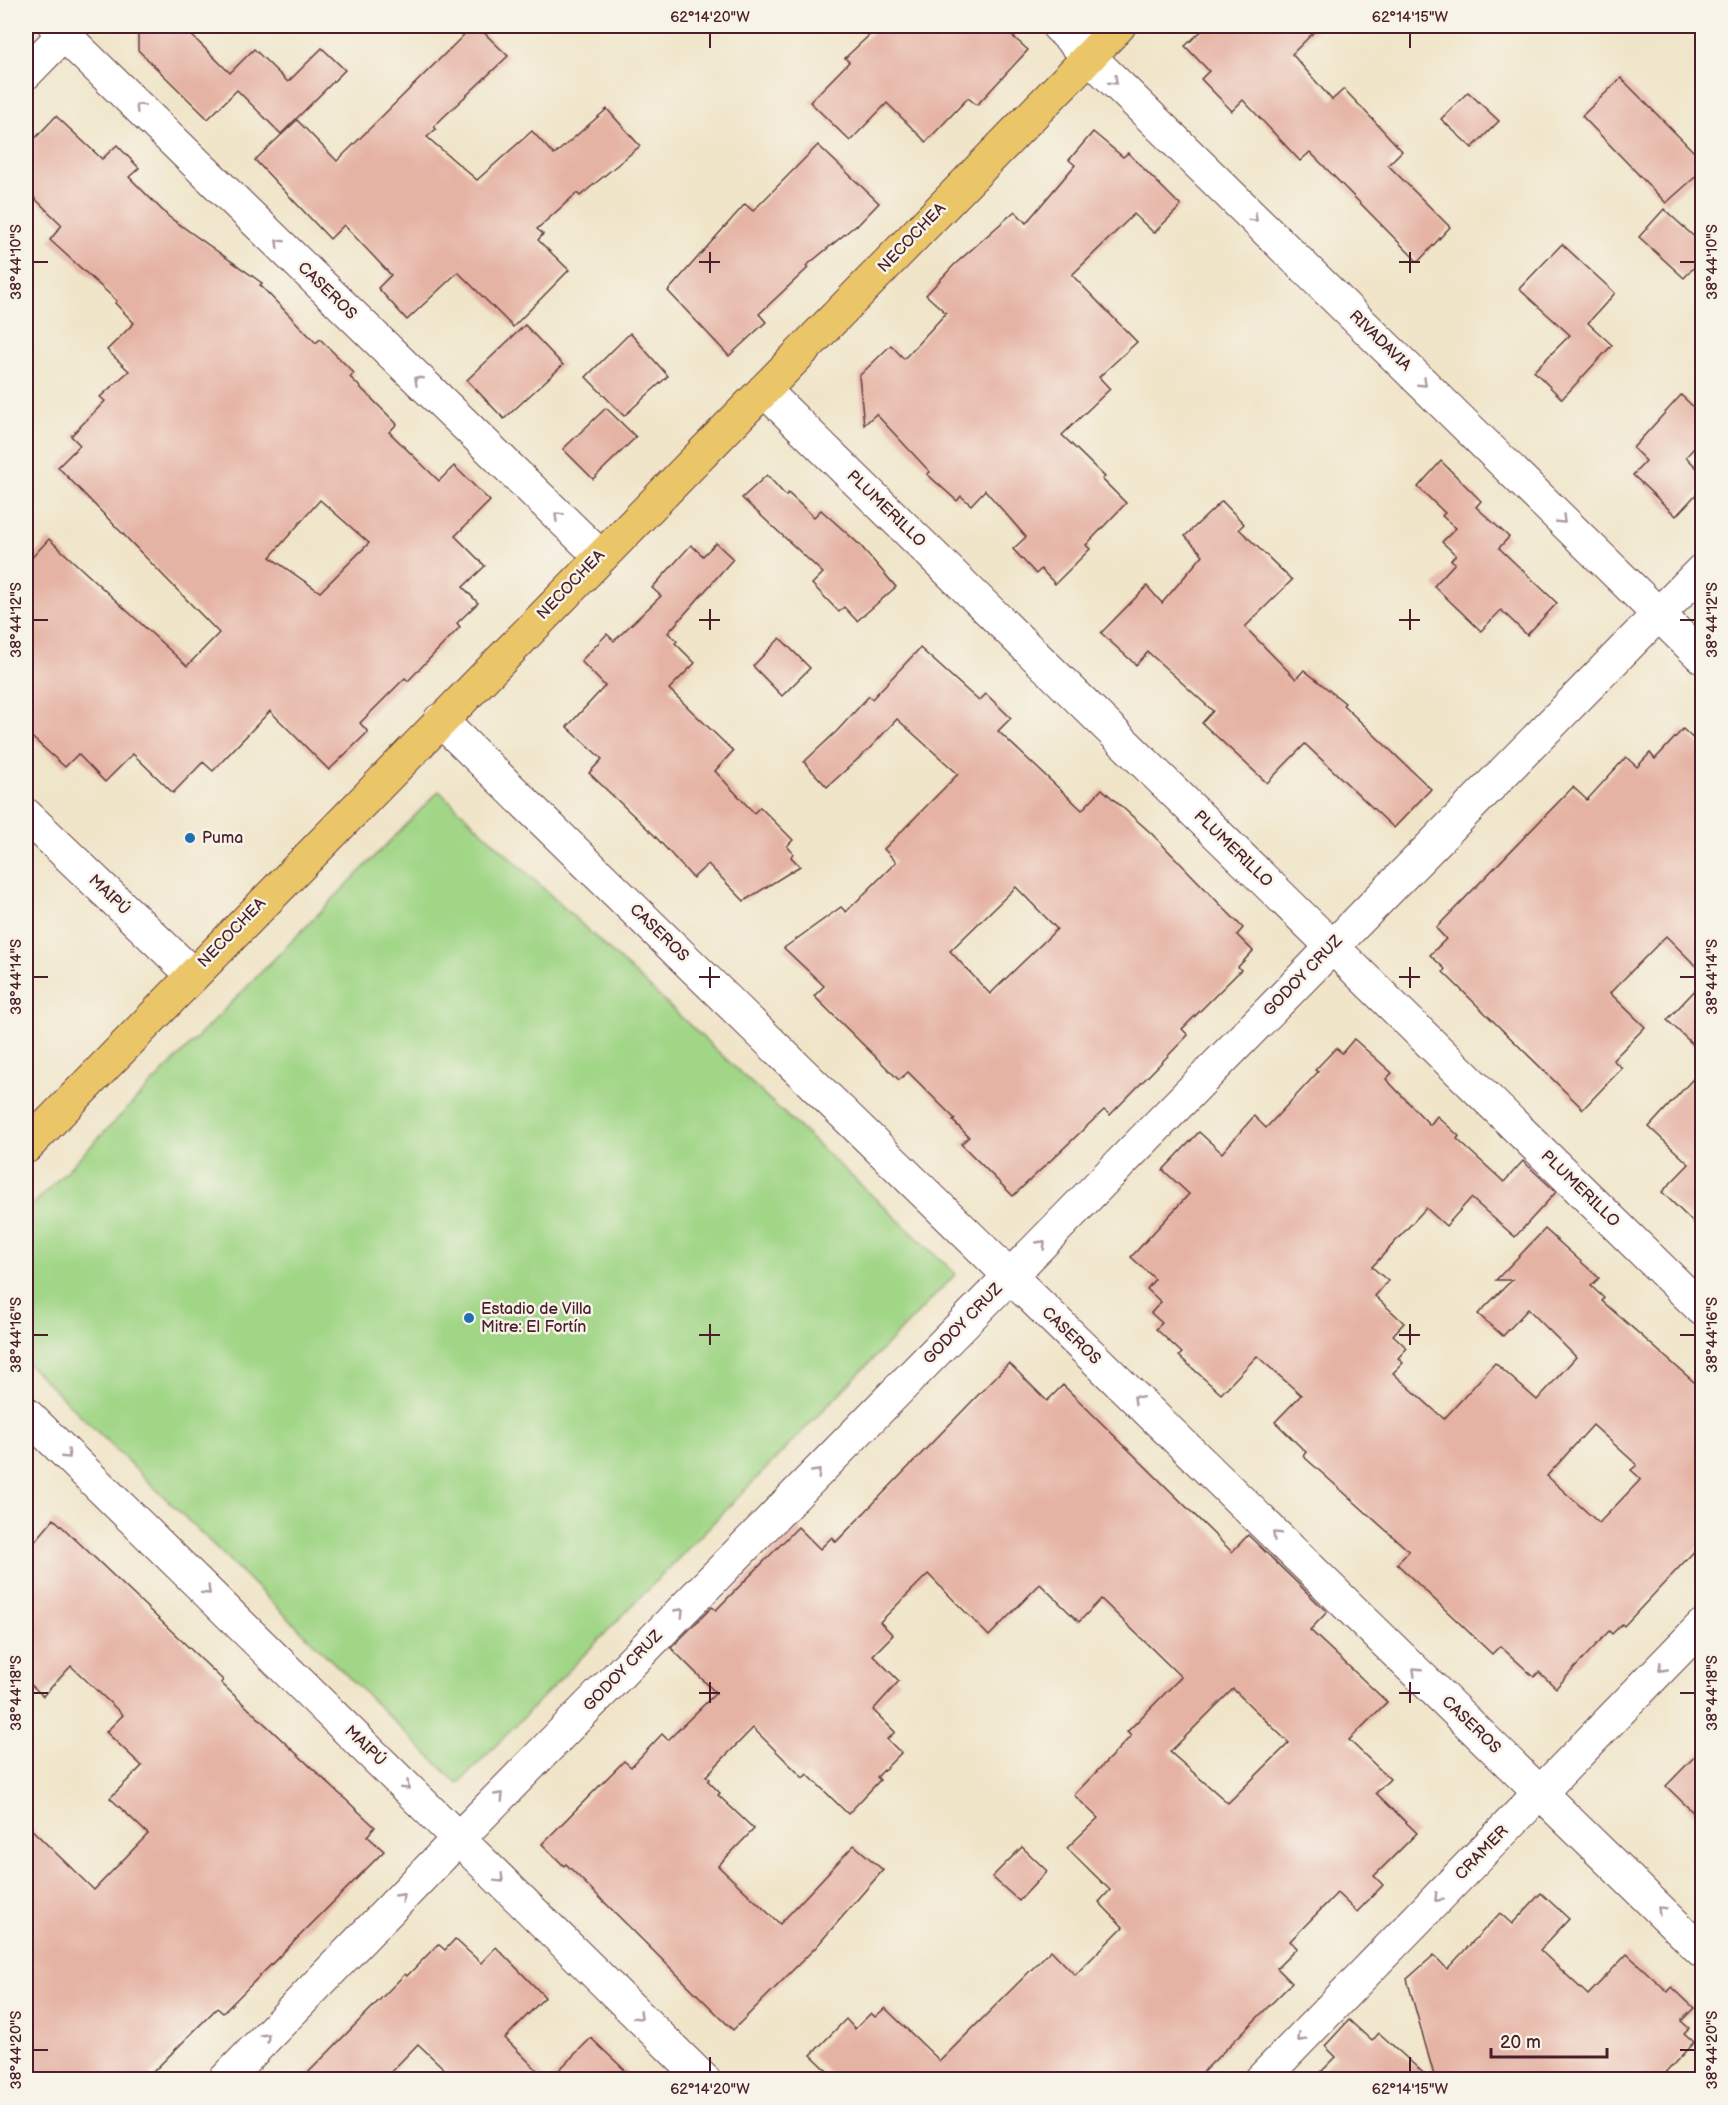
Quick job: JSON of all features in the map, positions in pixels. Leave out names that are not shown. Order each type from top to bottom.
[{"type":"main road","name":"NECOCHEA","points":[[26,1147],[192,974],[1119,26]]},
{"type":"street","name":"RIVADAVIA","points":[[1058,26],[1702,657]]},
{"type":"street","points":[[26,73],[63,28]]},
{"type":"street","name":"CASEROS","points":[[63,28],[600,556]]},
{"type":"street","name":"PLUMERILLO","points":[[764,390],[1702,1309]]},
{"type":"street","name":"GODOY CRUZ","points":[[225,2079],[1702,570]]},
{"type":"street","name":"CASEROS","points":[[440,720],[1702,1951]]},
{"type":"street","name":"MAIPÚ","points":[[26,815],[192,974]]},
{"type":"street","name":"MAIPÚ","points":[[26,1414],[704,2079]]},
{"type":"street","name":"CRAMER","points":[[1261,2079],[1702,1626]]},
{"type":"green space","name":"Estadio de Villa Mitre: El Fortín","points":[[439,791],[956,1274],[458,1784],[26,1362],[26,1212]]},
{"type":"building","points":[[138,26],[182,26],[230,73],[254,49],[288,82],[322,48],[345,70],[281,134],[237,90],[208,119],[138,50]]},
{"type":"building","points":[[473,26],[477,26],[508,56],[434,126],[436,129],[427,137],[477,180],[532,131],[554,155],[607,109],[640,146],[580,196],[577,193],[537,229],[543,234],[538,240],[569,270],[513,327],[458,272],[407,320],[378,288],[391,275],[344,225],[330,239],[255,160],[297,120],[337,161]]},
{"type":"building","points":[[879,26],[1001,26],[1028,50],[977,105],[968,98],[926,142],[887,103],[850,141],[810,102],[849,62],[845,58]]},
{"type":"building","points":[[1207,26],[1320,26],[1292,54],[1332,100],[1344,89],[1402,151],[1388,165],[1450,227],[1418,262],[1310,152],[1300,161],[1243,100],[1232,111],[1201,79],[1209,71],[1185,46]]},
{"type":"building","points":[[1621,78],[1702,160],[1702,171],[1666,203],[1582,116]]},
{"type":"building","points":[[1468,92],[1499,121],[1472,148],[1441,119]]},
{"type":"building","points":[[56,116],[102,159],[117,145],[139,168],[129,177],[169,217],[262,283],[260,285],[316,343],[320,339],[354,373],[350,377],[397,424],[389,432],[439,481],[454,466],[490,501],[455,536],[485,566],[463,587],[478,603],[457,623],[460,627],[408,681],[405,678],[360,723],[368,732],[329,770],[270,711],[213,771],[203,762],[173,793],[133,754],[105,782],[78,754],[65,767],[26,732],[26,564],[49,539],[187,666],[219,633],[58,467],[80,445],[71,436],[105,401],[100,397],[129,371],[107,350],[134,323],[115,303],[117,301],[50,240],[62,225],[26,190],[26,148]],"holes":[[[320,500],[369,543],[320,592],[270,557]]]},
{"type":"building","points":[[1093,132],[1123,157],[1128,153],[1181,206],[1154,233],[1134,214],[1072,275],[1137,342],[1099,377],[1110,389],[1062,435],[1105,477],[1102,479],[1126,503],[1086,545],[1090,549],[1055,584],[1041,569],[1036,574],[1013,549],[1026,537],[985,490],[971,505],[961,496],[957,501],[927,474],[930,472],[876,414],[864,425],[859,376],[891,345],[904,359],[946,313],[926,295],[954,265],[1015,211],[1026,223],[1075,165],[1069,160]]},
{"type":"building","points":[[818,145],[879,203],[857,226],[806,266],[808,268],[759,314],[766,322],[729,356],[668,291],[745,204],[753,211]]},
{"type":"building","points":[[1664,209],[1702,244],[1702,259],[1684,278],[1639,237]]},
{"type":"building","points":[[1562,244],[1615,293],[1588,323],[1612,345],[1562,399],[1534,371],[1570,335],[1519,289]]},
{"type":"building","points":[[525,325],[563,365],[504,419],[467,380]]},
{"type":"building","points":[[630,333],[668,376],[624,416],[586,377]]},
{"type":"building","points":[[1681,395],[1702,415],[1702,439],[1686,457],[1702,473],[1702,488],[1676,516],[1633,475],[1646,461],[1633,448]]},
{"type":"building","points":[[606,408],[636,437],[593,479],[563,449]]},
{"type":"building","points":[[1441,461],[1481,501],[1476,507],[1509,537],[1499,548],[1557,603],[1527,635],[1501,610],[1481,631],[1434,586],[1455,563],[1451,560],[1456,555],[1442,542],[1456,528],[1442,516],[1445,513],[1418,487]]},
{"type":"building","points":[[767,475],[786,496],[788,493],[814,517],[821,510],[860,545],[896,587],[857,621],[844,607],[839,612],[812,584],[823,573],[742,498]]},
{"type":"building","points":[[1222,501],[1244,524],[1239,529],[1292,580],[1245,627],[1296,679],[1304,670],[1345,703],[1343,705],[1431,789],[1394,828],[1305,744],[1267,783],[1202,723],[1213,711],[1148,652],[1136,665],[1101,633],[1147,586],[1162,603],[1203,555],[1185,536]]},
{"type":"building","points":[[716,543],[733,559],[668,633],[695,663],[669,689],[733,751],[715,771],[754,813],[760,807],[793,840],[787,846],[793,853],[791,857],[800,866],[744,901],[708,864],[693,878],[653,834],[589,773],[602,759],[567,727],[605,686],[581,661],[607,634],[614,641],[661,596],[652,588],[691,545],[703,556]]},
{"type":"building","points":[[780,638],[810,668],[782,696],[753,666]]},
{"type":"building","points":[[920,648],[979,701],[986,694],[1011,718],[998,731],[1082,810],[1102,789],[1152,834],[1243,928],[1237,935],[1253,951],[1238,967],[1241,970],[1182,1029],[1188,1035],[1160,1064],[1110,1115],[1104,1110],[1013,1196],[961,1144],[969,1137],[953,1121],[955,1119],[908,1072],[899,1080],[814,996],[824,986],[784,948],[841,907],[846,912],[896,862],[884,849],[958,774],[897,719],[869,749],[827,787],[804,762],[869,696],[872,699]],"holes":[[[1016,887],[1057,929],[990,994],[950,951]]]},
{"type":"building","points":[[1683,729],[1702,747],[1702,972],[1666,936],[1610,993],[1645,1027],[1613,1060],[1622,1068],[1583,1109],[1443,972],[1445,969],[1430,955],[1446,939],[1436,928],[1573,787],[1587,800],[1626,757],[1637,767],[1650,753],[1655,759]]},
{"type":"building","points":[[1702,983],[1702,1053],[1667,1020]]},
{"type":"building","points":[[1354,1039],[1392,1073],[1386,1079],[1430,1125],[1437,1116],[1459,1136],[1457,1139],[1504,1182],[1523,1161],[1556,1192],[1515,1237],[1471,1198],[1446,1226],[1426,1208],[1372,1267],[1388,1281],[1375,1296],[1404,1323],[1393,1335],[1407,1348],[1398,1358],[1403,1363],[1393,1373],[1444,1419],[1495,1363],[1537,1400],[1576,1357],[1528,1309],[1503,1336],[1478,1314],[1512,1280],[1496,1280],[1545,1229],[1599,1278],[1591,1286],[1604,1298],[1602,1301],[1702,1389],[1702,1543],[1624,1626],[1622,1624],[1612,1634],[1609,1631],[1556,1688],[1539,1672],[1534,1677],[1500,1646],[1492,1654],[1397,1564],[1409,1551],[1303,1456],[1306,1452],[1275,1422],[1301,1395],[1257,1356],[1221,1394],[1179,1356],[1182,1353],[1156,1329],[1162,1323],[1151,1313],[1161,1302],[1147,1289],[1155,1279],[1131,1257],[1189,1194],[1163,1170],[1199,1132],[1222,1153],[1254,1116],[1266,1128],[1318,1072],[1315,1070],[1336,1048],[1342,1053]],"holes":[[[1593,1425],[1637,1465],[1631,1470],[1641,1479],[1599,1523],[1547,1476]]]},
{"type":"building","points":[[1702,1069],[1702,1231],[1662,1192],[1689,1164],[1649,1127]]},
{"type":"building","points":[[1009,1363],[1047,1401],[1063,1385],[1232,1552],[1248,1535],[1327,1612],[1310,1630],[1387,1702],[1349,1740],[1390,1779],[1376,1793],[1417,1833],[1374,1876],[1383,1885],[1357,1912],[1337,1893],[1290,1941],[1297,1948],[1277,1968],[1292,1983],[1196,2079],[836,2079],[811,2055],[846,2019],[855,2029],[871,2013],[875,2017],[885,2008],[940,2061],[1051,1950],[1075,1975],[1123,1927],[1099,1902],[1110,1890],[1067,1848],[1098,1818],[1074,1795],[1131,1736],[1127,1732],[1181,1677],[1101,1599],[1079,1622],[1040,1584],[989,1636],[928,1574],[880,1622],[893,1635],[873,1655],[899,1681],[873,1710],[895,1732],[887,1739],[901,1753],[877,1777],[880,1780],[848,1814],[807,1774],[803,1778],[753,1728],[706,1776],[720,1793],[718,1795],[754,1829],[718,1866],[780,1924],[854,1845],[883,1870],[816,1947],[733,2030],[566,1864],[564,1866],[542,1844],[624,1761],[631,1767],[662,1734],[668,1740],[716,1693],[671,1648],[712,1607],[716,1610],[798,1527],[820,1549],[832,1537],[836,1542]],"holes":[[[1233,1689],[1289,1743],[1228,1803],[1170,1752]]]},
{"type":"building","points":[[54,1519],[223,1680],[221,1683],[375,1827],[367,1836],[384,1851],[223,2013],[217,2008],[146,2079],[26,2079],[26,1824],[94,1890],[148,1834],[110,1798],[142,1766],[106,1732],[123,1715],[71,1666],[43,1696],[26,1680],[26,1552]]},
{"type":"building","points":[[1702,1749],[1702,1821],[1666,1786]]},
{"type":"building","points":[[1022,1847],[1047,1871],[1019,1901],[992,1877]]},
{"type":"building","points":[[1541,1893],[1569,1919],[1540,1950],[1588,1995],[1627,1954],[1668,1992],[1672,1987],[1694,2008],[1681,2021],[1689,2028],[1684,2033],[1694,2042],[1660,2079],[1435,2079],[1407,1979],[1434,1955],[1447,1969],[1500,1913],[1512,1924]]},
{"type":"building","points":[[455,1939],[481,1963],[496,1947],[545,1997],[505,2038],[546,2079],[455,2079],[418,2044],[384,2079],[302,2079],[405,1974],[407,1976],[438,1944],[445,1950]]},
{"type":"building","points":[[1349,2020],[1372,2041],[1379,2033],[1430,2079],[1314,2079],[1336,2057],[1325,2046]]},
{"type":"building","points":[[591,2038],[634,2079],[550,2079]]},
{"type":"place","name":"Puma","points":[[190,838]]},
{"type":"place","name":"Estadio de Villa Mitre: El Fortín","points":[[469,1318]]}]
